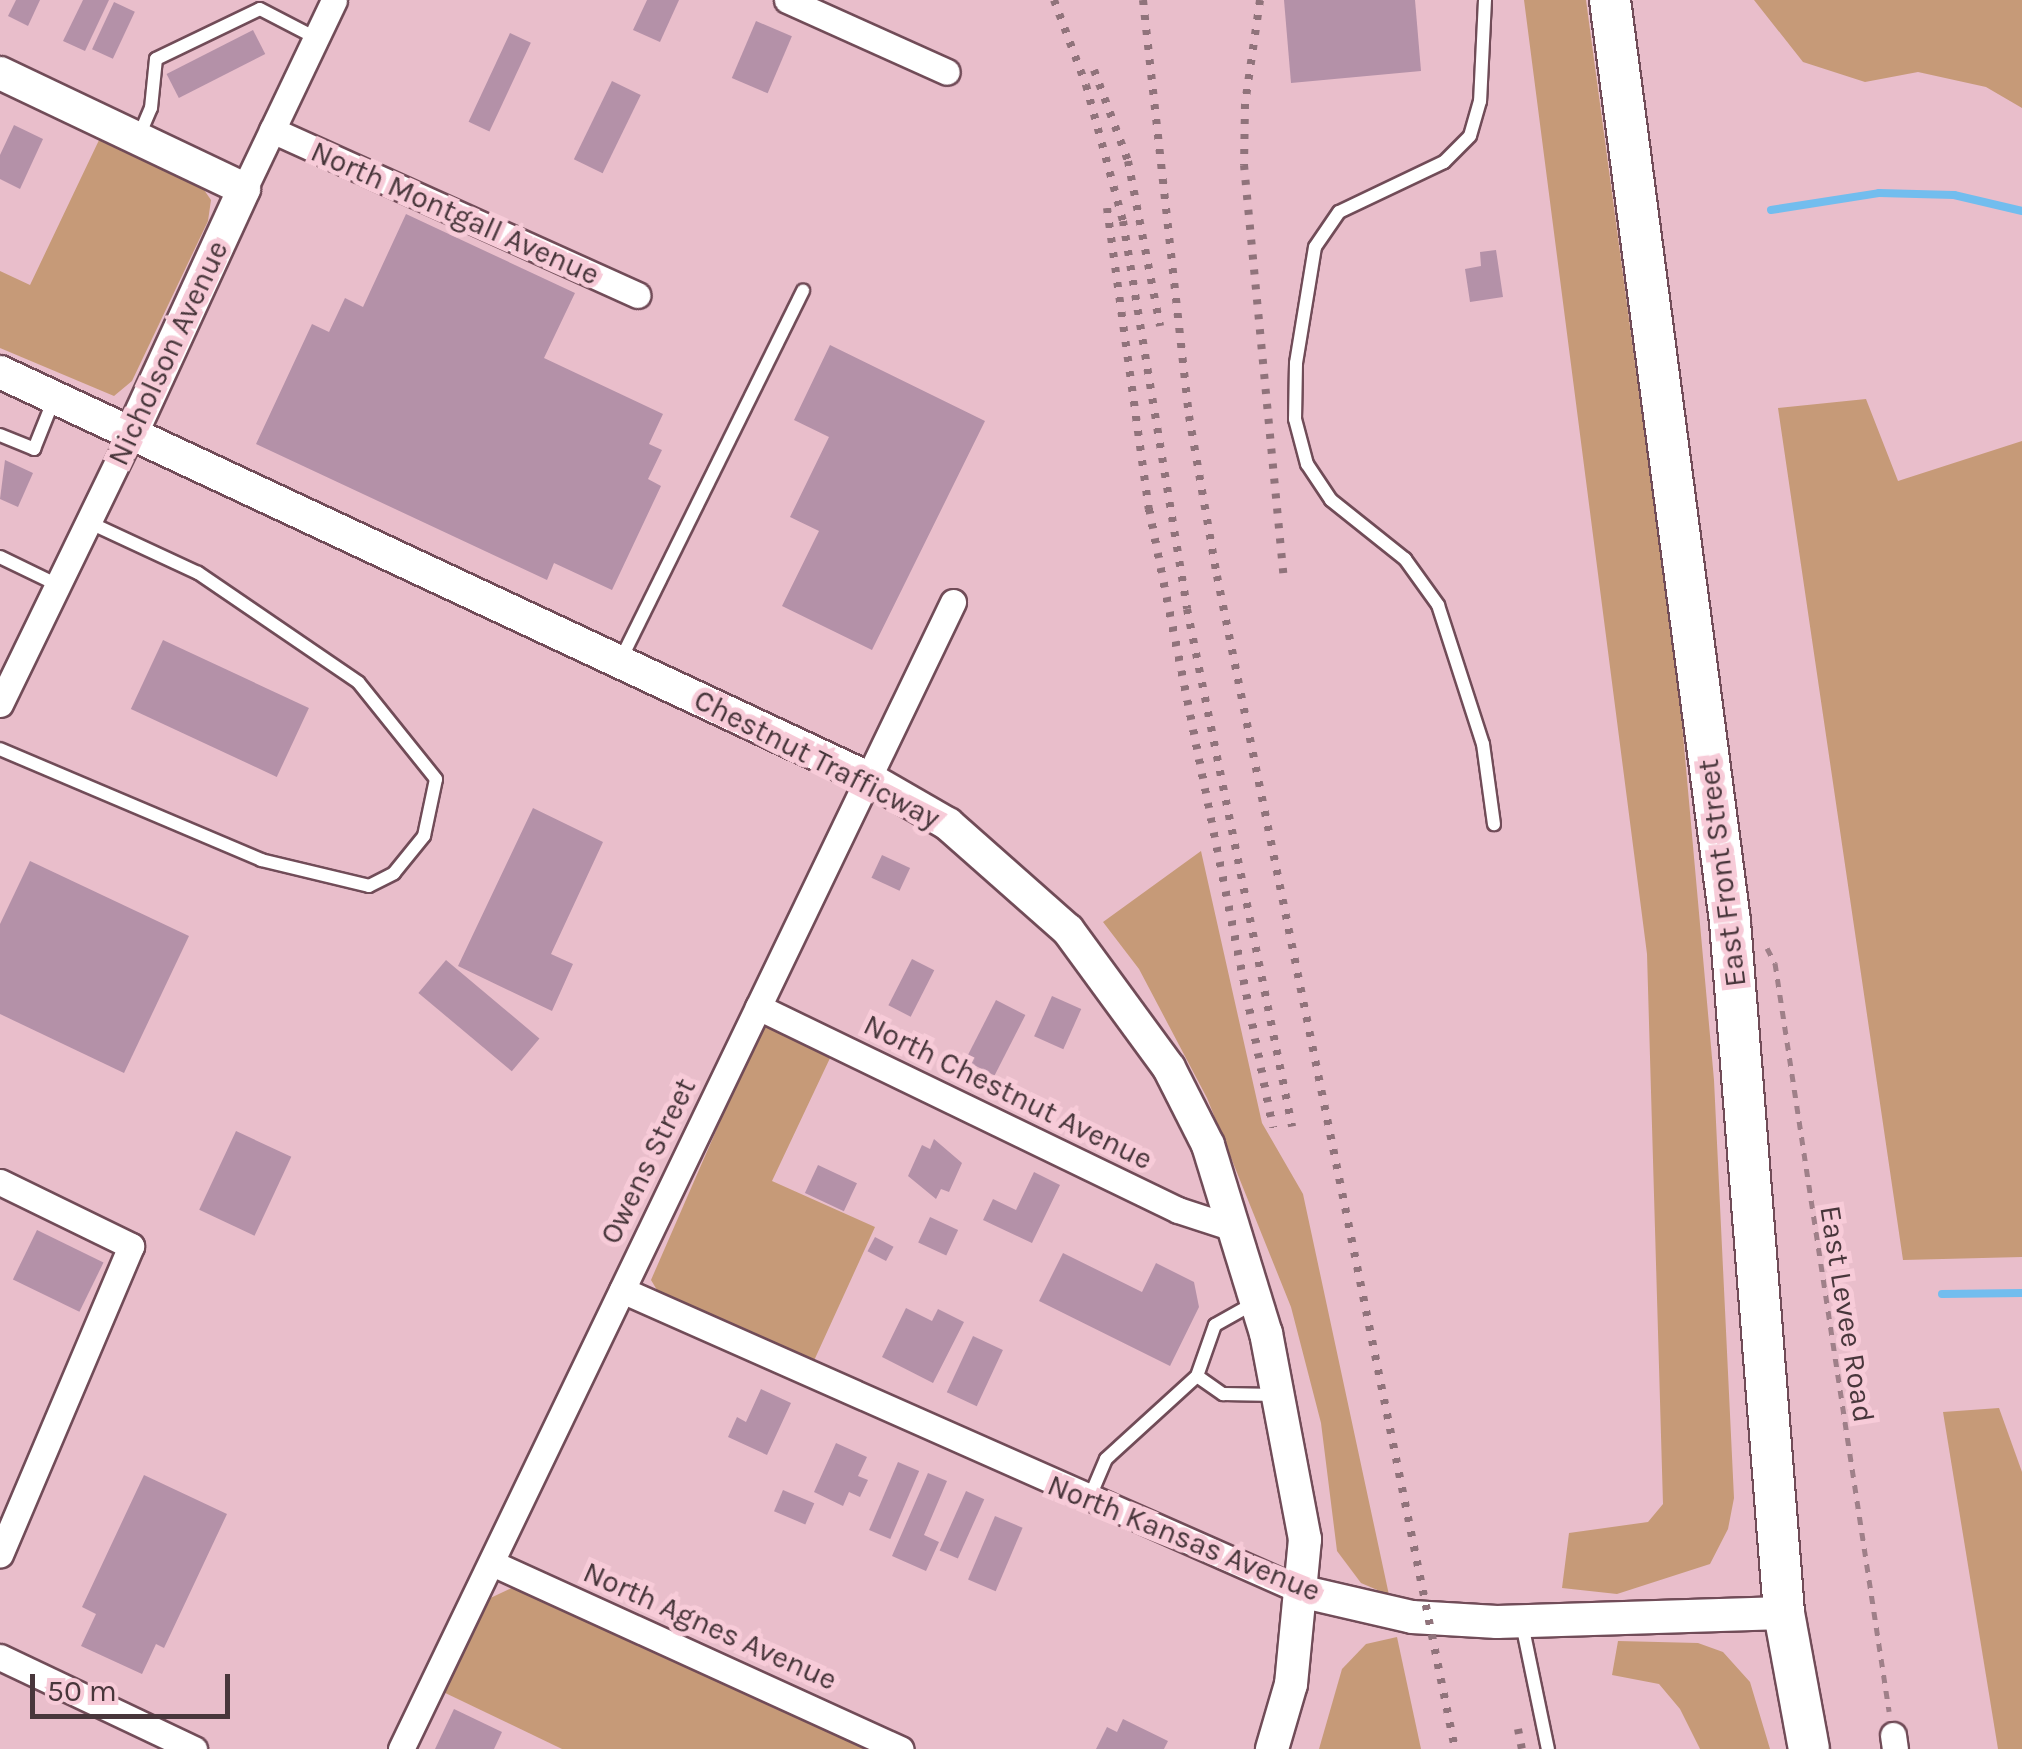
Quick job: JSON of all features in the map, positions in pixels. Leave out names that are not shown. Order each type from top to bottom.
[{"type":"main road","name":"East Front Street","points":[[1610,0],[1730,922],[1784,1613],[1809,1749]]},
{"type":"street","name":"Nicholson Avenue","points":[[0,704],[334,0]]},
{"type":"street","points":[[787,0],[946,72]]},
{"type":"street","points":[[0,73],[244,189]]},
{"type":"street","name":"North Montgall Avenue","points":[[272,130],[638,295]]},
{"type":"street","name":"Chestnut Trafficway","points":[[0,372],[870,779],[948,824],[1068,930],[1169,1068],[1208,1144],[1280,1395],[1305,1539],[1304,1592],[1290,1684],[1272,1749]]},
{"type":"street","name":"Owens Street","points":[[401,1749],[953,602]]},
{"type":"street","name":"North Chestnut Avenue","points":[[758,1007],[1178,1210],[1233,1228]]},
{"type":"street","points":[[0,1182],[131,1246],[0,1554]]},
{"type":"street","name":"North Kansas Avenue","points":[[622,1290],[1088,1501],[1304,1592],[1412,1616],[1522,1622],[1784,1613]]},
{"type":"street","name":"North Agnes Avenue","points":[[492,1563],[902,1749]]},
{"type":"street","points":[[0,1657],[194,1749]]},
{"type":"lane","points":[[1485,0],[1480,101],[1470,136],[1444,162],[1339,212],[1314,247],[1296,363],[1295,419],[1307,464],[1331,500],[1405,559],[1438,605],[1483,744],[1494,824]]},
{"type":"lane","points":[[138,138],[151,108],[156,60],[260,9],[316,38]]},
{"type":"lane","points":[[620,662],[804,290]]},
{"type":"lane","points":[[0,435],[34,449],[56,397]]},
{"type":"lane","points":[[0,749],[261,860],[369,886],[394,873],[424,836],[436,779],[358,682],[198,574],[88,522]]},
{"type":"lane","points":[[0,557],[58,584]]},
{"type":"lane","points":[[1088,1501],[1106,1459],[1196,1376],[1215,1325],[1256,1302]]},
{"type":"lane","points":[[1196,1376],[1223,1394],[1280,1395]]},
{"type":"lane","points":[[1522,1622],[1548,1749]]},
{"type":"path","name":"East Levee Road","points":[[1730,922],[1758,933],[1775,962],[1894,1742]]},
{"type":"shaded area","points":[[1524,0],[1586,0],[1679,690],[1714,1080],[1734,1498],[1728,1529],[1710,1564],[1617,1594],[1562,1588],[1569,1533],[1648,1522],[1663,1504],[1647,954]]},
{"type":"shaded area","points":[[1754,0],[2022,0],[2022,108],[1986,87],[1918,72],[1865,82],[1803,62]]},
{"type":"shaded area","points":[[100,138],[200,184],[211,200],[208,221],[132,381],[114,396],[0,348],[0,271],[30,285]]},
{"type":"shaded area","points":[[1866,399],[1898,481],[2022,441],[2022,1257],[1903,1260],[1778,408]]},
{"type":"shaded area","points":[[1201,851],[1262,1123],[1303,1194],[1389,1595],[1361,1583],[1337,1551],[1321,1423],[1291,1307],[1207,1098],[1139,969],[1103,922]]},
{"type":"shaded area","points":[[763,1023],[831,1056],[772,1181],[875,1227],[812,1365],[660,1295],[651,1280]]},
{"type":"shaded area","points":[[1999,1408],[2022,1472],[2022,1749],[1998,1749],[1943,1412]]},
{"type":"shaded area","points":[[514,1587],[869,1749],[562,1749],[439,1690],[484,1601]]},
{"type":"shaded area","points":[[1397,1637],[1421,1749],[1319,1749],[1342,1669],[1366,1644]]},
{"type":"shaded area","points":[[1618,1641],[1698,1643],[1723,1652],[1750,1682],[1770,1749],[1700,1749],[1680,1709],[1659,1684],[1612,1675]]},
{"type":"building","points":[[16,0],[40,0],[28,26],[8,16]]},
{"type":"building","points":[[83,0],[109,0],[85,51],[63,41]]},
{"type":"building","points":[[647,0],[679,0],[660,42],[633,30]]},
{"type":"building","points":[[1284,0],[1415,0],[1421,71],[1291,83]]},
{"type":"building","points":[[114,2],[135,12],[113,59],[92,49]]},
{"type":"building","points":[[756,21],[792,36],[768,93],[732,78]]},
{"type":"building","points":[[253,30],[265,54],[179,98],[167,74]]},
{"type":"building","points":[[510,33],[531,43],[489,132],[469,122]]},
{"type":"building","points":[[612,81],[641,95],[603,173],[574,159]]},
{"type":"building","points":[[14,125],[43,139],[20,189],[0,179],[0,155]]},
{"type":"building","points":[[406,214],[575,293],[544,358],[663,414],[649,444],[662,450],[648,479],[661,486],[612,590],[554,563],[547,580],[256,444],[312,324],[329,332],[345,298],[363,307]]},
{"type":"building","points":[[1496,250],[1503,297],[1470,302],[1465,269],[1481,266],[1480,252]]},
{"type":"building","points":[[830,345],[985,421],[872,650],[782,606],[819,531],[790,517],[829,437],[794,420]]},
{"type":"building","points":[[5,460],[33,473],[18,507],[0,499]]},
{"type":"building","points":[[163,640],[309,708],[277,777],[131,709]]},
{"type":"building","points":[[533,808],[603,842],[551,954],[573,964],[552,1011],[458,966]]},
{"type":"building","points":[[882,855],[910,868],[900,891],[871,878]]},
{"type":"building","points":[[30,861],[189,936],[124,1073],[0,1014],[0,924]]},
{"type":"building","points":[[912,959],[934,970],[911,1017],[888,1005]]},
{"type":"building","points":[[446,960],[539,1038],[512,1071],[418,993]]},
{"type":"building","points":[[1052,996],[1081,1009],[1063,1049],[1034,1036]]},
{"type":"building","points":[[996,1000],[1025,1015],[995,1076],[965,1061]]},
{"type":"building","points":[[236,1131],[291,1157],[255,1236],[199,1210]]},
{"type":"building","points":[[934,1139],[962,1163],[949,1192],[941,1189],[936,1199],[908,1176],[922,1145],[930,1149]]},
{"type":"building","points":[[818,1165],[857,1183],[844,1211],[805,1193]]},
{"type":"building","points":[[1034,1172],[1060,1185],[1032,1243],[983,1220],[993,1199],[1016,1210]]},
{"type":"building","points":[[930,1217],[958,1230],[946,1255],[918,1242]]},
{"type":"building","points":[[37,1230],[104,1262],[79,1312],[13,1279]]},
{"type":"building","points":[[875,1237],[894,1247],[886,1261],[867,1251]]},
{"type":"building","points":[[1063,1253],[1142,1292],[1156,1263],[1194,1282],[1199,1307],[1170,1366],[1039,1301]]},
{"type":"building","points":[[906,1308],[932,1321],[938,1309],[964,1322],[933,1383],[882,1357]]},
{"type":"building","points":[[973,1336],[1003,1350],[977,1406],[947,1392]]},
{"type":"building","points":[[761,1389],[791,1403],[767,1455],[728,1437],[737,1417],[746,1422]]},
{"type":"building","points":[[836,1443],[867,1457],[858,1476],[868,1480],[860,1497],[849,1492],[843,1506],[814,1492]]},
{"type":"building","points":[[898,1462],[919,1471],[890,1539],[869,1530]]},
{"type":"building","points":[[928,1473],[947,1481],[924,1535],[939,1542],[926,1571],[892,1556]]},
{"type":"building","points":[[144,1475],[227,1514],[164,1648],[156,1644],[142,1674],[81,1646],[96,1614],[82,1607]]},
{"type":"building","points":[[783,1490],[814,1503],[805,1524],[774,1511]]},
{"type":"building","points":[[966,1491],[984,1499],[958,1559],[940,1550]]},
{"type":"building","points":[[995,1516],[1023,1528],[996,1591],[968,1580]]},
{"type":"building","points":[[454,1709],[502,1732],[494,1749],[435,1749]]},
{"type":"building","points":[[1123,1719],[1168,1741],[1164,1749],[1096,1749],[1107,1727],[1117,1732]]},
{"type":"waterway","points":[[1771,210],[1879,193],[1954,195],[2022,211]]},
{"type":"waterway","points":[[1942,1294],[2022,1293]]},
{"type":"railway","points":[[1054,0],[1086,85],[1123,221],[1187,609],[1292,1126]]},
{"type":"railway","points":[[1143,0],[1189,416],[1217,576],[1455,1749]]},
{"type":"railway","points":[[1260,0],[1245,104],[1244,165],[1284,581]]},
{"type":"railway","points":[[1094,70],[1128,161],[1160,326]]},
{"type":"railway","points":[[1107,208],[1149,509],[1273,1128]]},
{"type":"railway","points":[[1518,1729],[1522,1749]]}]
